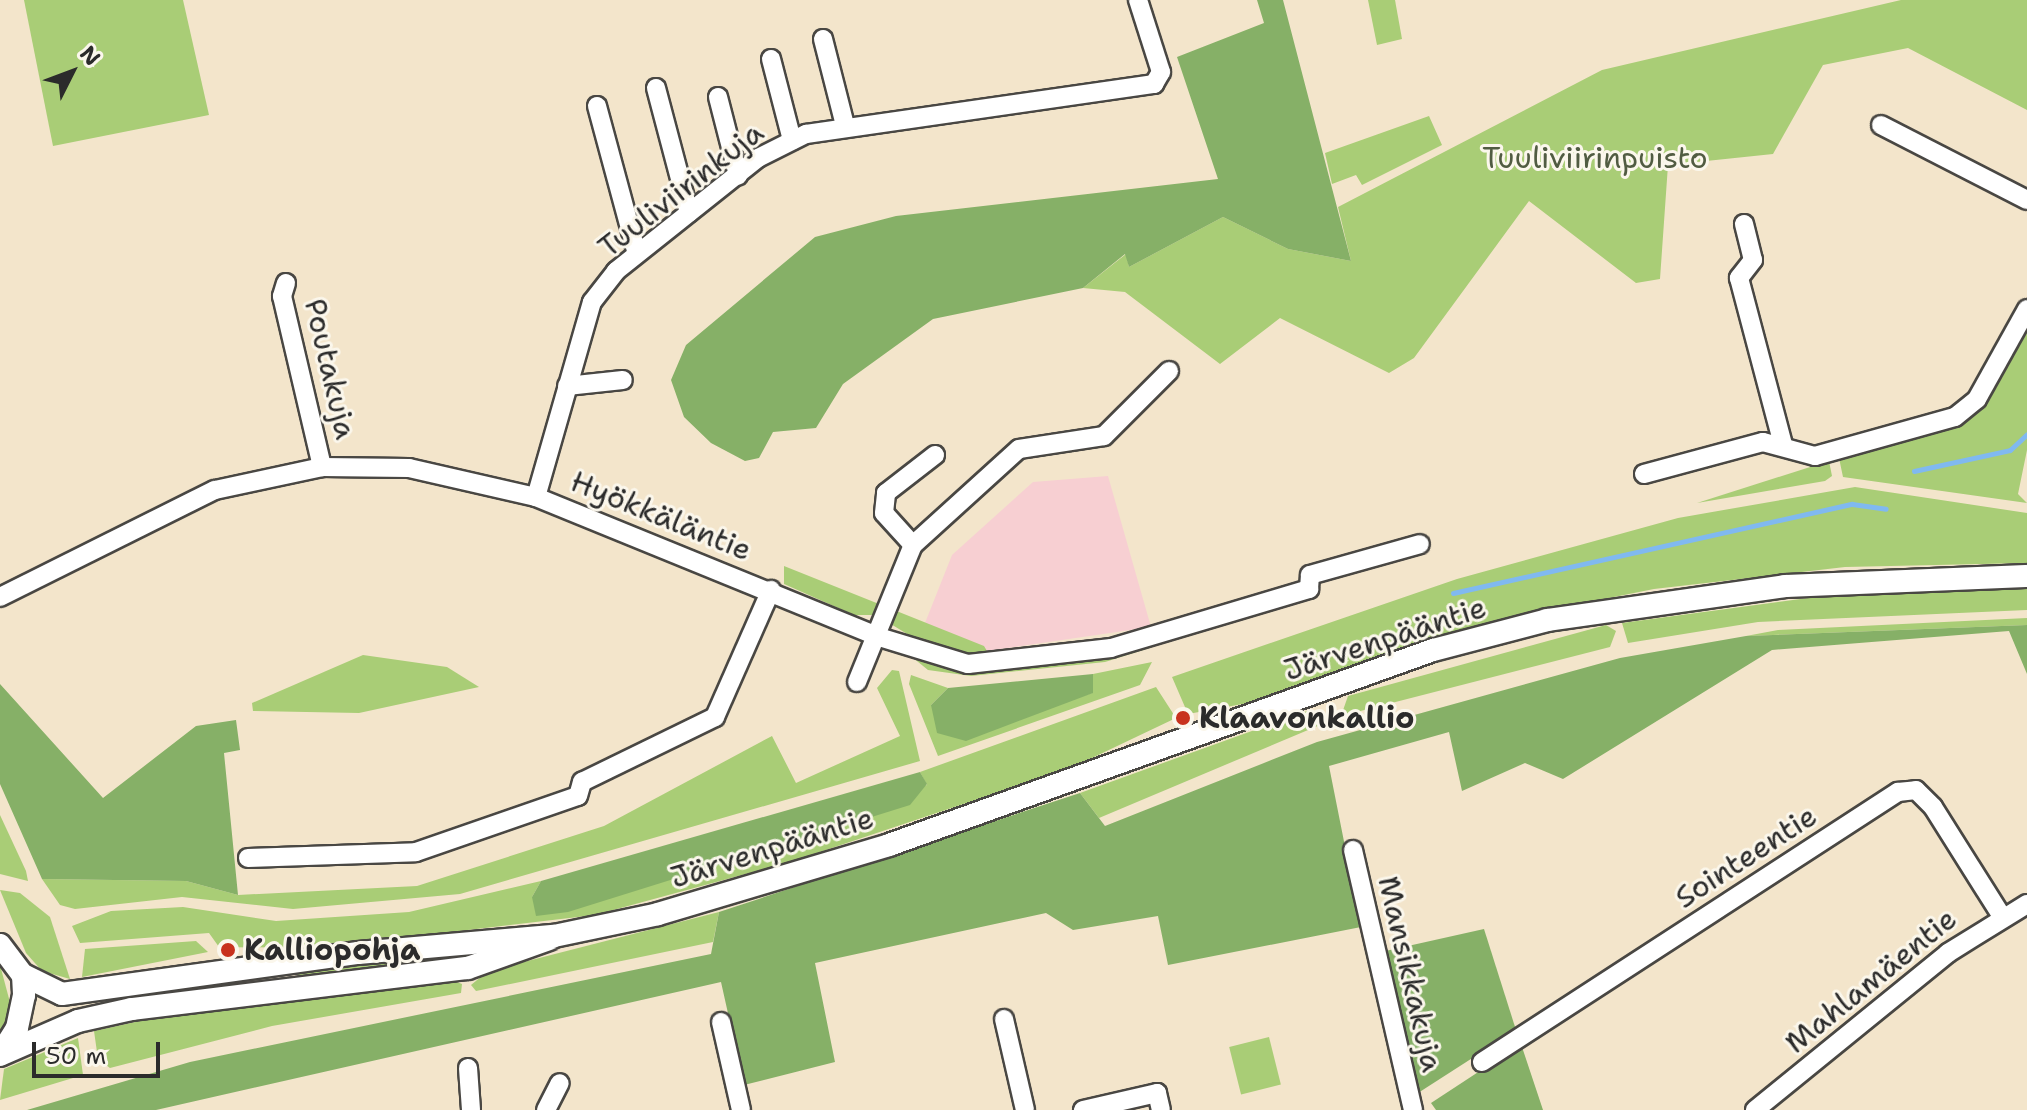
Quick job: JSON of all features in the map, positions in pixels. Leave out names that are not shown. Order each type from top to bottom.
[{"type":"main road","name":"Järvenpääntie","points":[[23,975],[62,994],[358,953],[554,936],[658,914],[889,845],[1433,650],[1547,620],[1785,586],[2027,576]]},
{"type":"main road","name":"Järvenpääntie","points":[[0,1055],[78,1021],[468,968],[554,936]]},
{"type":"main road","points":[[0,1055],[21,1017],[23,975],[5,949]]},
{"type":"street","name":"Tuuliviirinkuja","points":[[536,497],[592,302],[637,254],[738,175],[792,140],[845,125],[1154,84],[1161,72],[1138,0]]},
{"type":"street","points":[[823,39],[845,125]]},
{"type":"street","points":[[771,59],[792,140]]},
{"type":"street","points":[[656,88],[689,213]]},
{"type":"street","points":[[718,97],[738,175]]},
{"type":"street","points":[[597,106],[637,254]]},
{"type":"street","points":[[1881,125],[2027,200]]},
{"type":"street","points":[[1744,224],[1753,260],[1739,278],[1783,445]]},
{"type":"street","name":"Poutakuja","points":[[286,283],[282,296],[322,467]]},
{"type":"street","points":[[1644,474],[1763,442],[1815,456],[1955,417],[1977,399],[2027,309]]},
{"type":"street","points":[[857,682],[879,637],[913,545],[1019,449],[1104,436],[1169,371]]},
{"type":"street","points":[[567,386],[623,380]]},
{"type":"street","points":[[913,545],[884,513],[886,493],[935,455]]},
{"type":"street","name":"Hyökkäläntie","points":[[0,597],[215,490],[322,467],[409,468],[536,497],[939,659],[990,661],[1111,648],[1309,589],[1310,575],[1420,544]]},
{"type":"street","points":[[248,858],[416,852],[578,796],[582,782],[715,717],[771,590]]},
{"type":"street","name":"Sointeentie","points":[[1482,1062],[1898,792],[1916,790],[1933,807],[2001,915]]},
{"type":"street","name":"Mansikkakuja","points":[[1353,850],[1413,1110]]},
{"type":"street","name":"Mahlamäentie","points":[[1755,1110],[2001,915],[2027,904]]},
{"type":"street","points":[[0,929],[5,949]]},
{"type":"street","points":[[1004,1019],[1025,1110]]},
{"type":"street","points":[[721,1022],[741,1110]]},
{"type":"street","points":[[468,1068],[471,1110]]},
{"type":"street","points":[[546,1110],[560,1083]]},
{"type":"street","points":[[1083,1110],[1157,1093],[1161,1110]]},
{"type":"shaded area","points":[[1108,476],[1151,627],[987,651],[925,623],[952,555],[1033,482]]},
{"type":"green space","points":[[24,0],[183,0],[209,115],[53,146]]},
{"type":"green space","points":[[1257,0],[1283,0],[1351,261],[1288,249],[1223,217],[1129,267],[1125,254],[1083,288],[933,319],[843,384],[816,428],[773,432],[759,458],[745,461],[711,443],[684,417],[671,380],[686,345],[815,237],[896,216],[1218,179],[1177,57],[1264,23]]},
{"type":"green space","points":[[1368,0],[1395,0],[1402,39],[1377,45]]},
{"type":"green space","name":"Tuuliviirinpuisto","points":[[1901,0],[2027,0],[2027,110],[1908,48],[1823,65],[1773,154],[1668,165],[1660,279],[1636,283],[1529,201],[1414,358],[1389,373],[1280,318],[1220,364],[1125,292],[1083,288],[1126,254],[1129,267],[1223,217],[1288,249],[1351,261],[1338,207],[1602,70]]},
{"type":"green space","points":[[1429,116],[1442,145],[1362,185],[1356,175],[1332,184],[1325,153]]},
{"type":"green space","points":[[2027,327],[2027,450],[2018,494],[2027,503],[1843,477],[1839,458],[1980,408]]},
{"type":"green space","points":[[1829,461],[1832,476],[1825,481],[1697,503]]},
{"type":"green space","points":[[1855,487],[2027,513],[2027,563],[1845,567],[1654,589],[1534,613],[1248,703],[1188,714],[1172,677],[1457,579],[1678,518]]},
{"type":"green space","points":[[784,566],[984,646],[987,651],[965,654],[917,640],[876,615],[854,615],[784,584]]},
{"type":"green space","points":[[2027,588],[2027,610],[1758,622],[1628,643],[1622,623],[1845,593]]},
{"type":"green space","points":[[2027,618],[2027,625],[1746,636],[1778,630]]},
{"type":"green space","points":[[1606,625],[1616,631],[1610,647],[1341,716],[1348,696]]},
{"type":"green space","points":[[2027,625],[2027,674],[2009,631],[1772,650],[1563,779],[1525,763],[1462,791],[1449,732],[1329,766],[1361,927],[1168,965],[1158,916],[1073,930],[1046,913],[815,963],[835,1062],[744,1085],[721,982],[156,1110],[27,1110],[190,1062],[711,954],[719,912],[1080,793],[1105,826],[1317,742],[1620,658],[1746,636]]},
{"type":"green space","points":[[1153,647],[1105,662],[971,676],[928,670],[912,657],[966,672]]},
{"type":"green space","points":[[363,655],[447,667],[479,687],[359,713],[253,711],[252,703]]},
{"type":"green space","points":[[1152,662],[1140,685],[938,756],[909,684],[911,675],[948,688],[931,705],[1058,704],[1092,693],[1093,674]]},
{"type":"green space","points":[[892,670],[899,671],[920,761],[460,894],[293,909],[182,897],[75,909],[60,905],[42,879],[186,881],[238,895],[417,886],[604,826],[772,736],[796,783],[900,736],[877,688]]},
{"type":"green space","points":[[1093,674],[1093,693],[966,741],[937,733],[931,705],[948,688]]},
{"type":"green space","points":[[0,684],[103,798],[196,726],[236,720],[240,750],[224,753],[238,895],[186,881],[42,879],[0,784]]},
{"type":"green space","points":[[1156,687],[1176,718],[1071,768],[790,862],[595,915],[317,948],[219,947],[209,933],[80,943],[72,926],[111,911],[183,907],[276,921],[409,912],[541,881],[532,897],[927,785],[920,772]]},
{"type":"green space","points":[[1307,711],[1320,725],[1099,818],[1080,793]]},
{"type":"green space","points":[[920,772],[927,784],[910,805],[568,912],[536,916],[532,897],[541,881]]},
{"type":"green space","points":[[0,815],[26,871],[28,881],[0,874]]},
{"type":"green space","points":[[0,890],[20,893],[50,917],[70,979],[42,971],[26,953]]},
{"type":"green space","points":[[719,912],[713,942],[476,991],[471,985],[488,971]]},
{"type":"green space","points":[[1484,929],[1516,1030],[1418,1093],[1381,952]]},
{"type":"green space","points":[[196,941],[208,952],[82,977],[85,949]]},
{"type":"green space","points":[[506,948],[298,978],[297,972],[381,957]]},
{"type":"green space","points":[[0,965],[11,1006],[0,1036]]},
{"type":"green space","points":[[449,979],[462,984],[461,993],[272,1026],[110,1068],[98,1059],[94,1031],[172,1014]]},
{"type":"green space","points":[[1269,1037],[1281,1085],[1241,1094],[1229,1047]]},
{"type":"green space","points":[[78,1038],[83,1075],[0,1100],[4,1069]]},
{"type":"green space","points":[[1521,1044],[1543,1110],[1436,1110],[1431,1103]]},
{"type":"waterway","points":[[1914,471],[2010,450],[2027,434]]},
{"type":"waterway","points":[[1453,593],[1852,504],[1886,509]]},
{"type":"place","name":"Klaavonkallio","points":[[1183,718]]},
{"type":"place","name":"Kalliopohja","points":[[228,950]]}]
